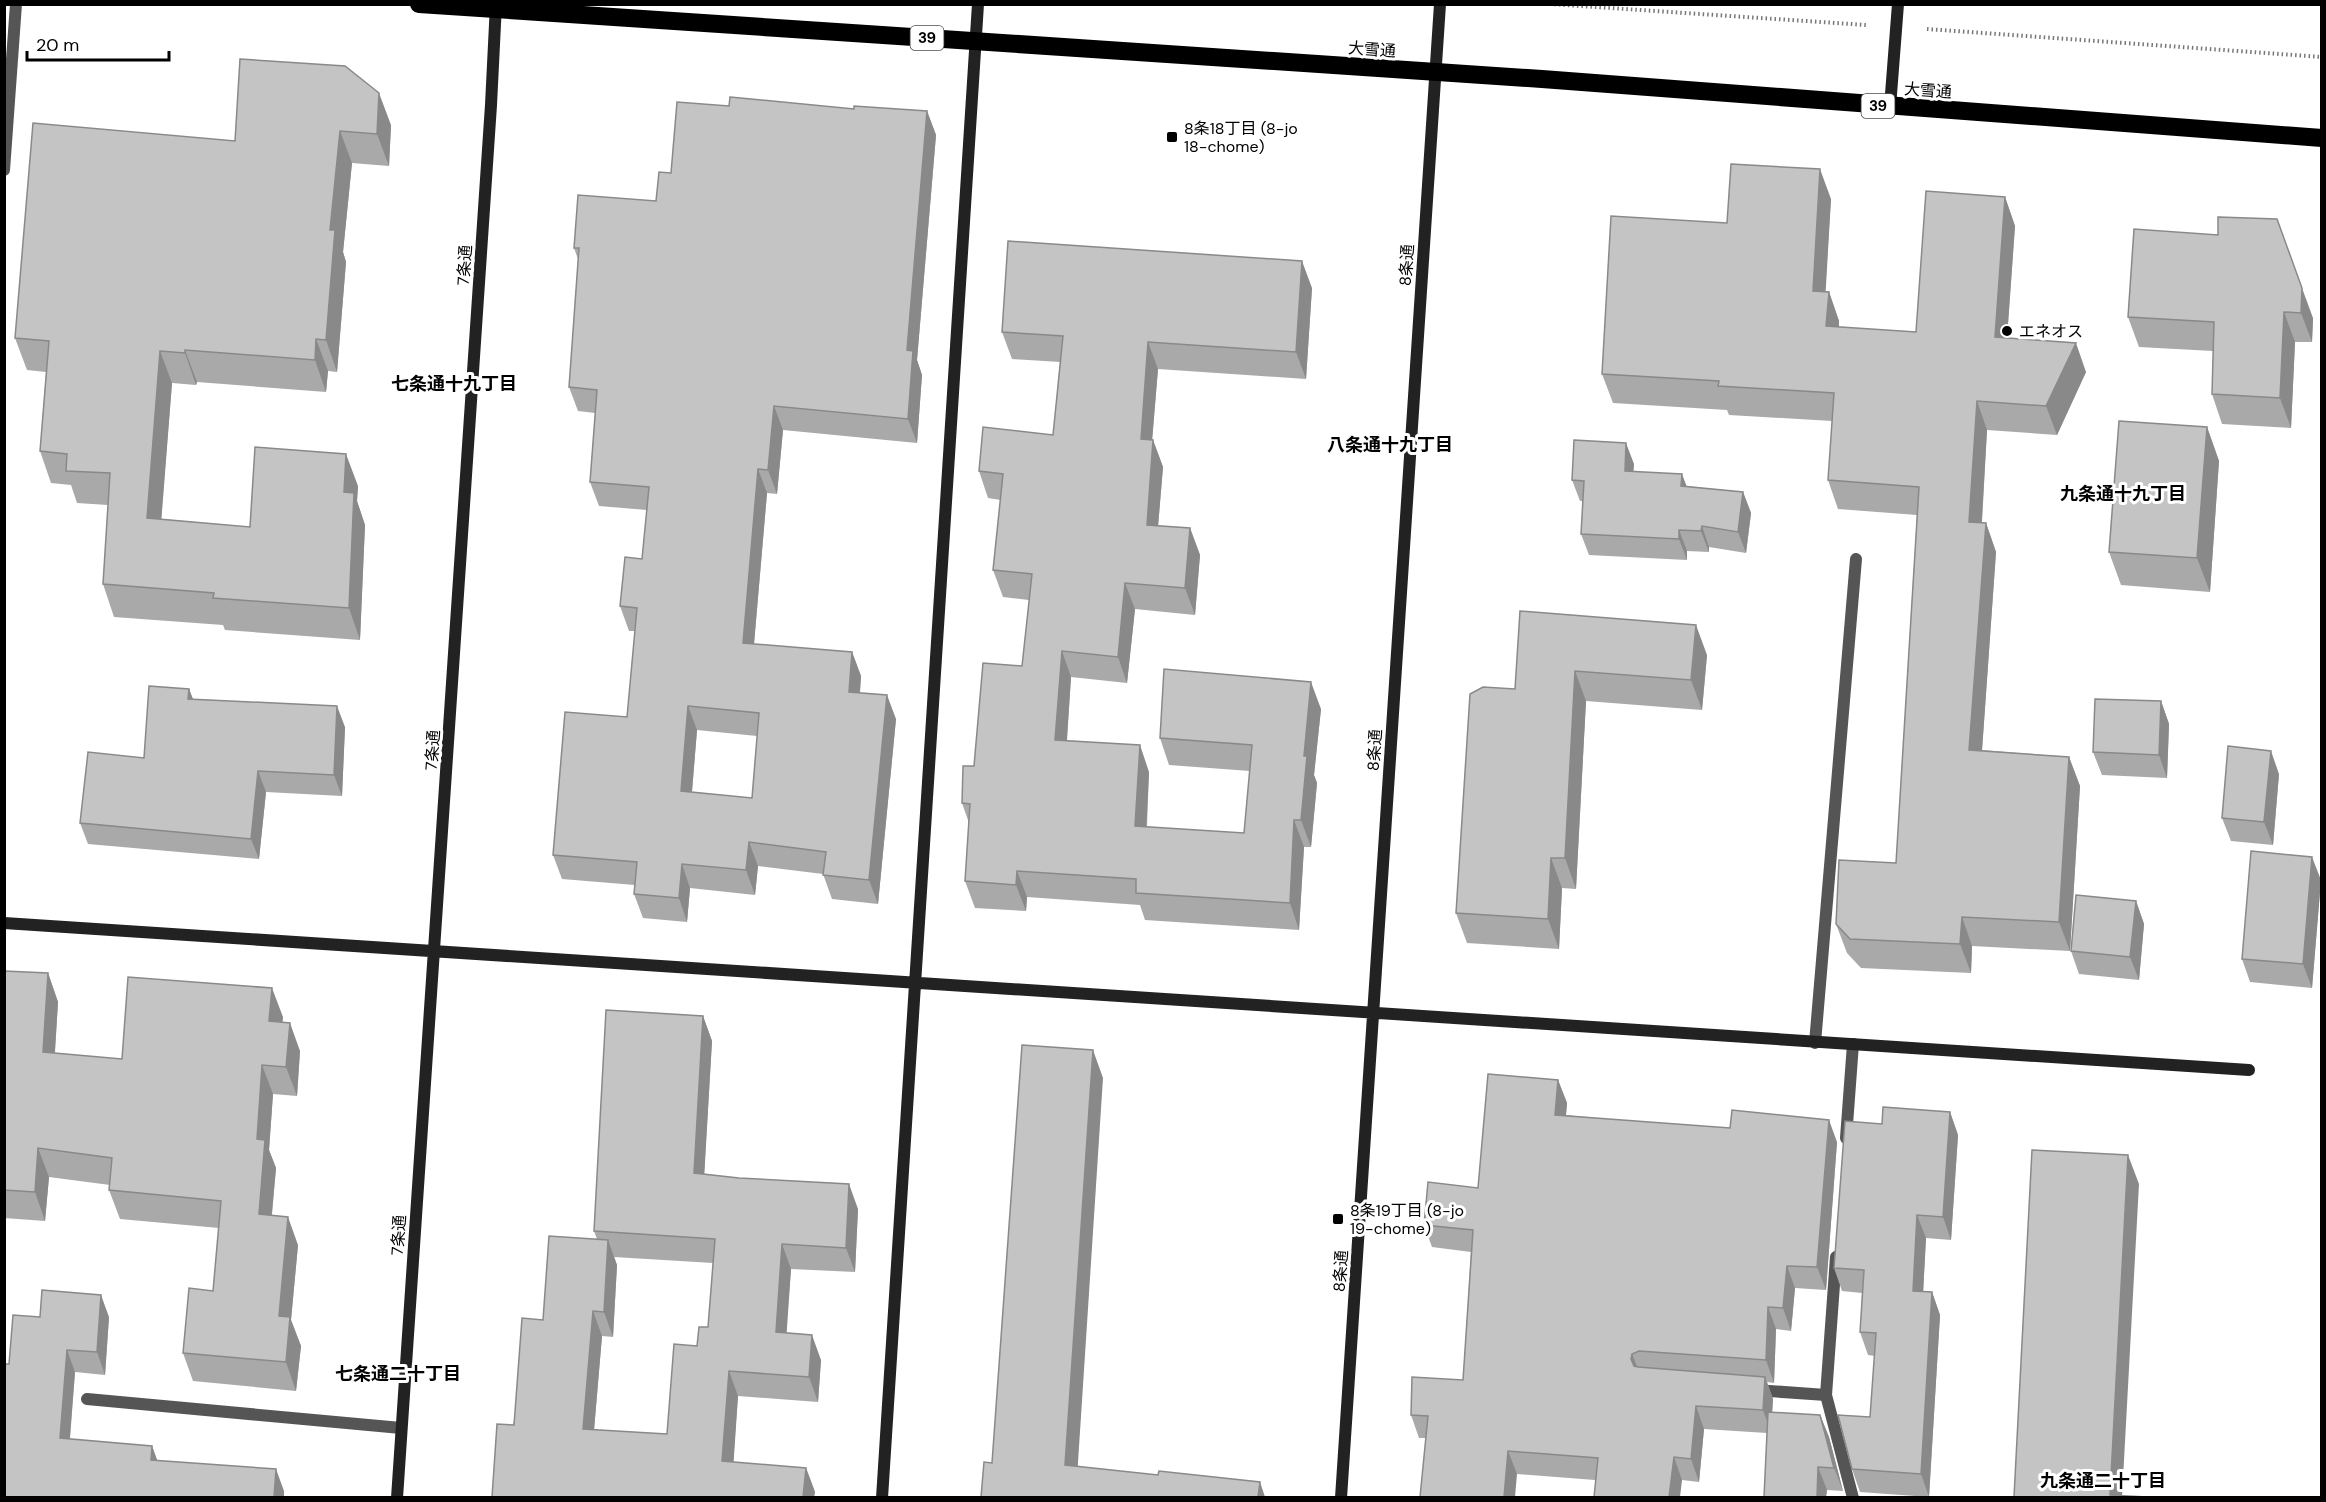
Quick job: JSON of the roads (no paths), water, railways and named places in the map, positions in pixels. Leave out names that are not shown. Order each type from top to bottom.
[{"type":"highway","name":"大雪通","points":[[419,4],[496,7],[1542,79],[2322,138]]},
{"type":"street","points":[[4,170],[16,4]]},
{"type":"street","points":[[882,1497],[917,984],[978,4]]},
{"type":"street","name":"8条通","points":[[1341,1497],[1440,4]]},
{"type":"street","points":[[1890,107],[1898,4]]},
{"type":"street","name":"7条通","points":[[397,1497],[490,129],[496,7]]},
{"type":"street","points":[[1815,1042],[1856,559]]},
{"type":"street","points":[[4,923],[2249,1070]]},
{"type":"street","points":[[1845,1149],[1853,1044]]},
{"type":"street","points":[[1838,1243],[1826,1395],[1853,1497]]},
{"type":"street","points":[[1742,1389],[1826,1395]]},
{"type":"street","points":[[87,1399],[401,1428]]},
{"type":"place","name":"8条18丁目 (8-jo 18-chome)","points":[[1172,137]]},
{"type":"place","name":"エネオス","points":[[2007,331]]},
{"type":"place","name":"8条19丁目 (8-jo 19-chome)","points":[[1338,1219]]},
{"type":"district","name":"七条通十九丁目","points":[[454,384]]},
{"type":"district","name":"八条通十九丁目","points":[[1390,445]]},
{"type":"district","name":"九条通十九丁目","points":[[2123,494]]},
{"type":"district","name":"七条通二十丁目","points":[[398,1374]]},
{"type":"district","name":"九条通二十丁目","points":[[2103,1481]]}]
